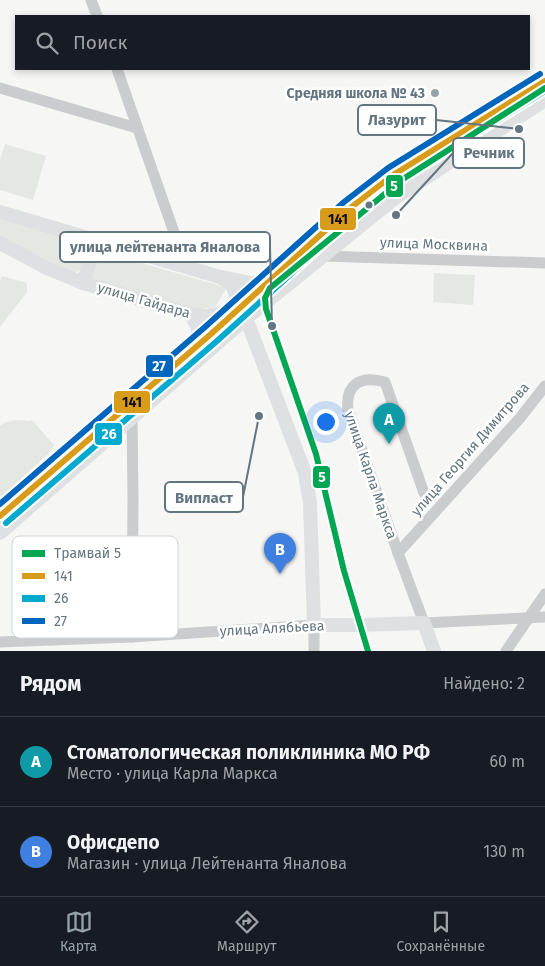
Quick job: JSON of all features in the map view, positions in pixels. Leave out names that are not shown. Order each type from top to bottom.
[{"type":"main road","points":[[0,533],[132,417],[241,315],[266,283],[349,209],[393,175],[545,81]]},
{"type":"main road","points":[[0,516],[198,345],[322,256],[408,188],[545,100]]},
{"type":"main road","points":[[0,212],[220,277],[250,283],[266,283]]},
{"type":"main road","points":[[83,282],[96,240]]},
{"type":"main road","name":"улица Гайдара","points":[[0,243],[47,268],[83,282],[190,314],[206,316],[241,315]]},
{"type":"main road","points":[[220,277],[232,286],[236,295],[241,315],[255,342],[305,473],[310,502],[314,625]]},
{"type":"main road","points":[[190,314],[198,327],[198,345]]},
{"type":"main road","name":"улица Алябьева","points":[[314,625],[424,623]]},
{"type":"main road","name":"улица Карла Маркса","points":[[424,623],[434,651]]},
{"type":"street","points":[[91,0],[97,15]]},
{"type":"street","points":[[116,70],[177,241],[173,251],[161,259]]},
{"type":"street","points":[[0,88],[137,128]]},
{"type":"street","name":"улица Москвина","points":[[322,256],[545,263]]},
{"type":"street","name":"улица Карла Маркса","points":[[424,493],[385,382],[377,380],[362,381],[354,384],[346,400],[348,410],[424,623]]},
{"type":"street","name":"улица Георгия Димитрова","points":[[398,553],[520,418],[545,386]]},
{"type":"street","points":[[132,417],[133,536]]},
{"type":"street","points":[[506,651],[545,594]]},
{"type":"street","name":"улица Алябьева","points":[[424,623],[545,616]]},
{"type":"street","points":[[314,625],[314,651]]},
{"type":"street","name":"улица Алябьева","points":[[178,634],[314,625]]},
{"type":"street","name":"улица Алябьева","points":[[0,642],[78,645],[125,638]]},
{"type":"shaded area","points":[[5,144],[46,156],[33,200],[0,190],[0,160]]},
{"type":"shaded area","points":[[0,218],[83,243],[87,249],[82,269],[74,273],[0,238]]},
{"type":"shaded area","points":[[97,250],[218,285],[226,289],[215,307],[189,310],[89,279]]},
{"type":"shaded area","points":[[434,273],[475,275],[473,305],[433,302]]},
{"type":"shaded area","points":[[2,276],[27,283],[27,292],[0,327],[0,281]]},
{"type":"shaded area","points":[[31,419],[54,445],[50,452],[0,498],[0,426],[11,421],[31,421]]},
{"type":"tram line","name":"5","points":[[368,651],[344,571],[316,454],[266,309],[265,298],[270,288],[403,179],[545,88]]},
{"type":"transit line","name":"27","points":[[0,504],[205,327],[344,202],[388,168],[540,74]]},
{"type":"transit line","name":"141","points":[[0,516],[211,334],[349,209],[393,175],[545,81]]},
{"type":"transit line","name":"26","points":[[6,523],[217,341],[355,216],[398,182],[545,91]]},
{"type":"place","name":"Средняя школа № 43","points":[[435,93]]},
{"type":"place","name":"Лазурит","points":[[519,129]]},
{"type":"place","name":"Речник","points":[[396,215]]},
{"type":"place","name":"улица лейтенанта Яналова","points":[[272,326]]},
{"type":"place","name":"Випласт","points":[[259,416]]},
{"type":"place","name":"Стоматологическая поликлиника МО РФ","points":[[389,444]]},
{"type":"place","name":"Офисдепо","points":[[280,574]]}]
